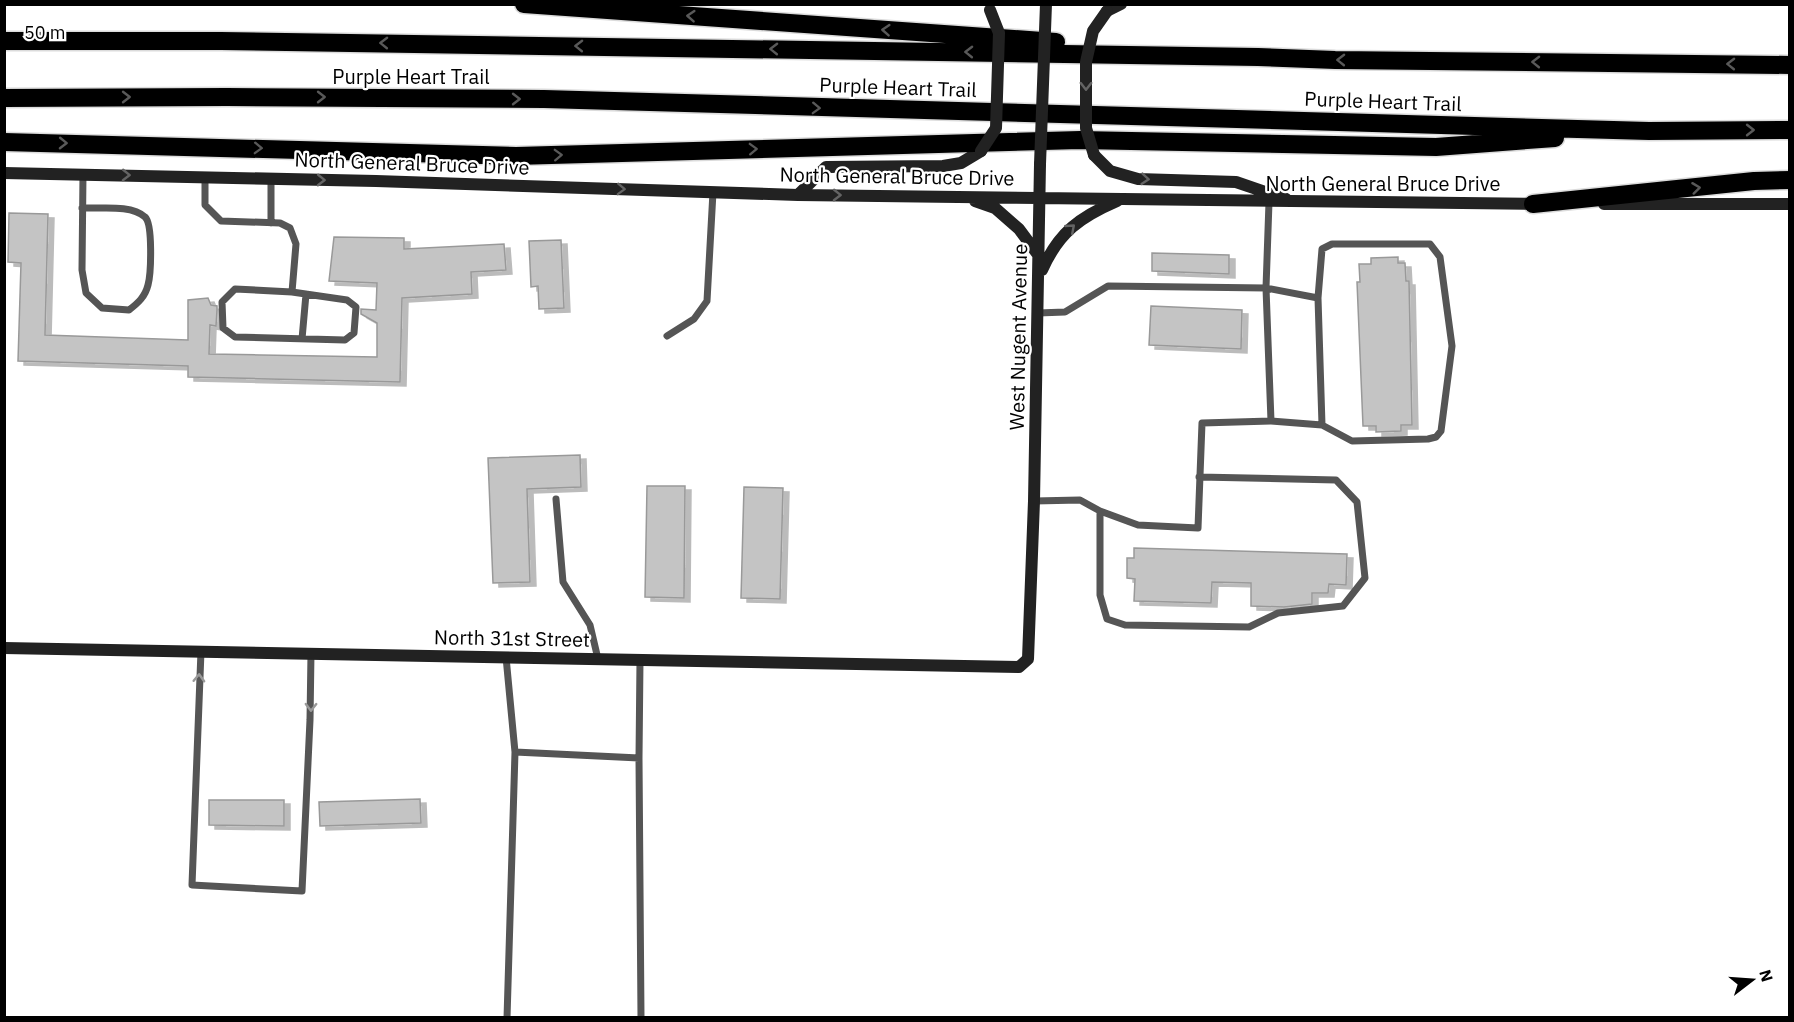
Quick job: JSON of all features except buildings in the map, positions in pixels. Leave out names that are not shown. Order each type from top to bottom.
[{"type":"highway","points":[[524,4],[1258,57]]},
{"type":"highway","name":"Purple Heart Trail","points":[[4,41],[221,41],[1335,60],[1790,65]]},
{"type":"highway","name":"Purple Heart Trail","points":[[4,98],[544,99],[1649,131],[1790,130]]},
{"type":"highway","points":[[4,142],[516,156],[1080,140],[1436,147],[1649,131]]},
{"type":"highway","points":[[1533,204],[1754,181],[1790,180]]},
{"type":"main road","name":"West Nugent Avenue","points":[[1020,667],[1028,659],[1046,4]]},
{"type":"main road","points":[[1121,4],[1107,11],[1094,31],[1086,62],[1086,128],[1094,155],[1110,171],[1138,179],[1236,182],[1296,202]]},
{"type":"main road","points":[[798,195],[826,167],[943,166],[961,163],[981,152],[996,128],[999,33],[987,7]]},
{"type":"main road","name":"North General Bruce Drive","points":[[4,173],[271,178],[798,195],[1269,202],[1790,204]]},
{"type":"main road","points":[[962,197],[995,208],[1019,229],[1039,256]]},
{"type":"main road","points":[[1039,276],[1051,249],[1069,227],[1122,199]]},
{"type":"main road","name":"North 31st Street","points":[[4,648],[1020,667]]},
{"type":"lane","points":[[82,174],[82,208],[82,270],[86,293],[102,308],[129,310],[141,300],[148,284],[150,227],[146,218],[131,210],[82,208]]},
{"type":"lane","points":[[205,177],[205,206],[221,221],[280,223],[291,228],[296,244],[292,292]]},
{"type":"lane","points":[[271,178],[272,223]]},
{"type":"lane","points":[[667,336],[694,319],[706,301],[712,192]]},
{"type":"lane","points":[[1269,202],[1266,288],[1271,421]]},
{"type":"lane","points":[[1034,501],[1080,500],[1100,511],[1138,525],[1198,528],[1202,423],[1271,421],[1322,424],[1352,441],[1436,437],[1441,431],[1452,345],[1440,257],[1430,244],[1332,244],[1322,249],[1318,298],[1322,424]]},
{"type":"lane","points":[[1038,314],[1065,312],[1108,286],[1266,288],[1318,298]]},
{"type":"lane","points":[[235,289],[292,292],[347,300],[356,308],[354,333],[345,340],[235,337],[223,328],[222,302],[235,289]]},
{"type":"lane","points":[[302,339],[306,294]]},
{"type":"lane","points":[[1100,511],[1100,595],[1107,620],[1125,624],[1249,627],[1278,613],[1343,606],[1365,578],[1357,502],[1336,480],[1199,477]]},
{"type":"lane","points":[[556,499],[563,582],[590,625],[598,659]]},
{"type":"lane","points":[[201,651],[192,885],[302,891],[311,653]]},
{"type":"lane","points":[[506,657],[515,752],[507,1017]]},
{"type":"lane","points":[[640,660],[641,1017]]},
{"type":"lane","points":[[515,752],[639,758]]}]
